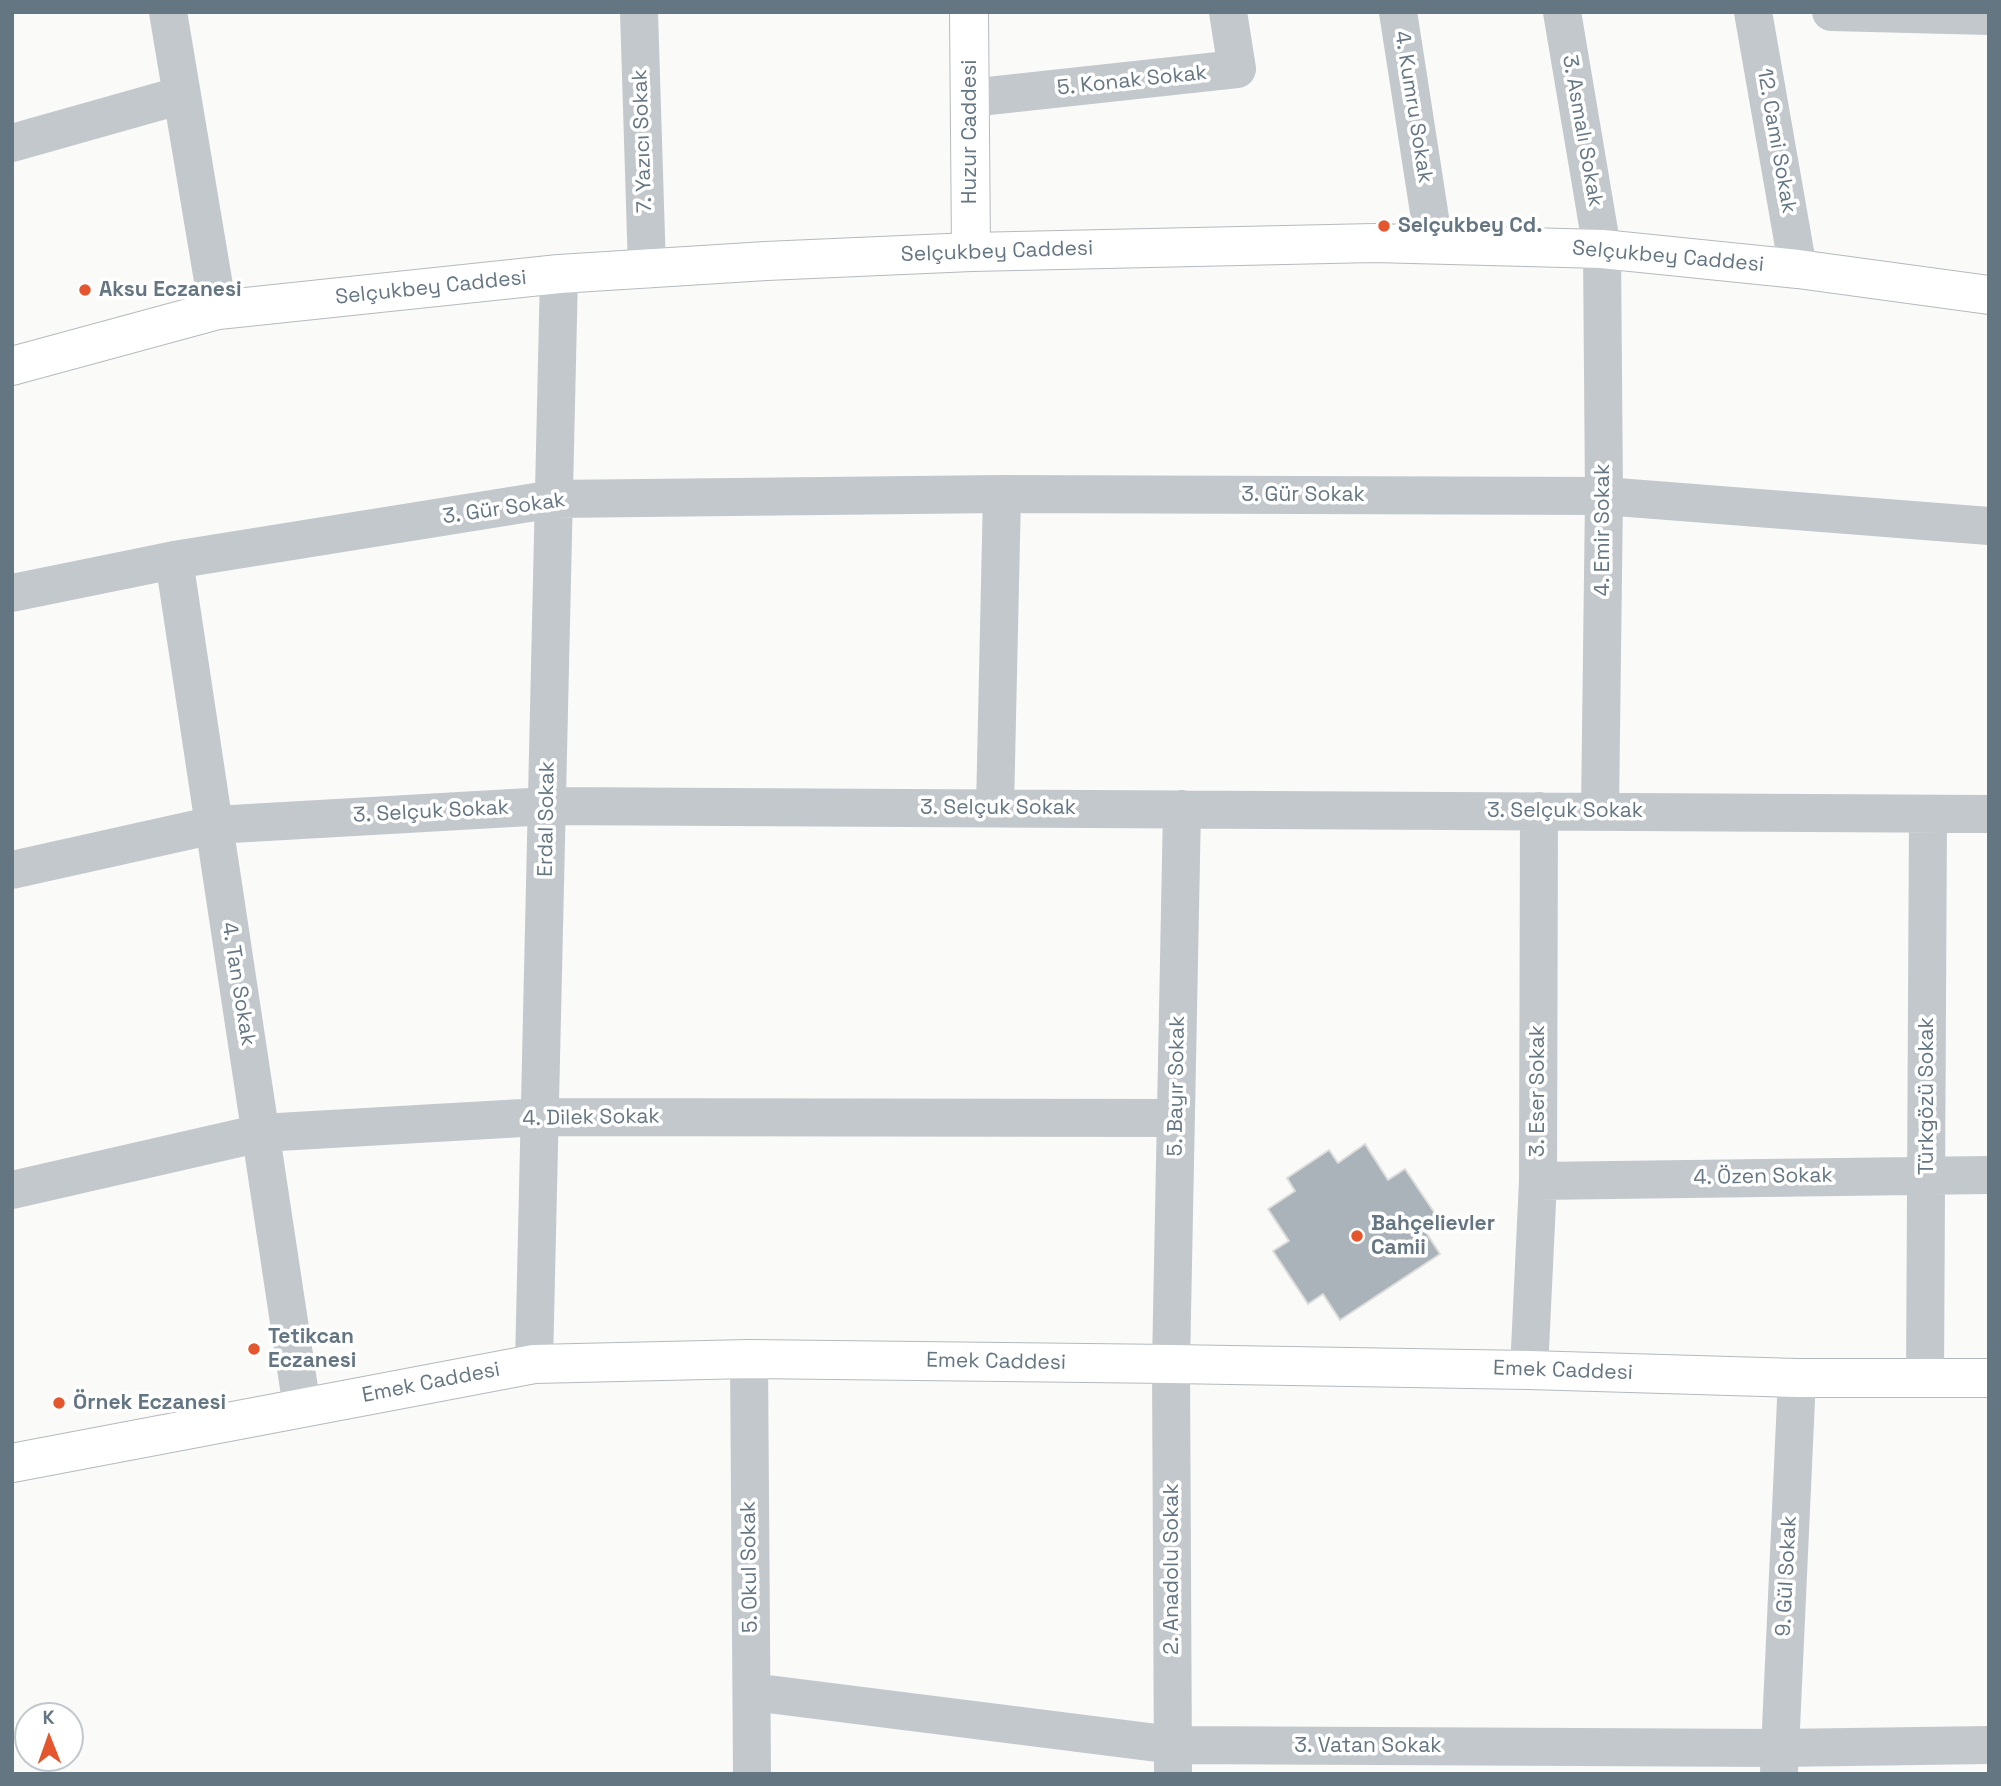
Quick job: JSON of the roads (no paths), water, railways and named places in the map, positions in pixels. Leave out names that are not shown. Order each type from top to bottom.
[{"type":"street","points":[[168,12],[218,310]]},
{"type":"street","name":"7. Yazıcı Sokak","points":[[639,12],[647,269]]},
{"type":"street","name":"Huzur Caddesi","points":[[969,12],[971,252]]},
{"type":"street","name":"5. Konak Sokak","points":[[970,98],[1237,69],[1228,12]]},
{"type":"street","name":"4. Kumru Sokak","points":[[1398,12],[1434,244]]},
{"type":"street","name":"3. Asmalı Sokak","points":[[1562,12],[1602,249]]},
{"type":"street","name":"12. Cami Sokak","points":[[1753,12],[1798,270]]},
{"type":"street","points":[[1831,12],[1989,16]]},
{"type":"street","points":[[12,144],[182,95]]},
{"type":"street","name":"Selçukbey Caddesi","points":[[12,366],[218,310],[559,274],[971,252],[1374,243],[1602,249],[1798,270],[1989,295]]},
{"type":"street","name":"4. Emir Sokak","points":[[1600,811],[1604,496],[1602,249]]},
{"type":"street","name":"Erdal Sokak","points":[[534,1364],[559,274]]},
{"type":"street","points":[[995,808],[1002,494]]},
{"type":"street","name":"3. Gür Sokak","points":[[12,593],[174,560],[554,499],[1002,494],[1604,496],[1989,526]]},
{"type":"street","name":"4. Tan Sokak","points":[[174,560],[302,1408]]},
{"type":"street","name":"3. Selçuk Sokak","points":[[12,870],[214,825],[547,806],[1989,814]]},
{"type":"street","name":"5. Bayır Sokak","points":[[1171,1364],[1182,809]]},
{"type":"street","name":"3. Eser Sokak","points":[[1529,1370],[1538,1181],[1539,811]]},
{"type":"street","name":"Türkgözü Sokak","points":[[1925,1378],[1928,814]]},
{"type":"street","name":"4. Dilek Sokak","points":[[12,1190],[261,1133],[540,1117],[1176,1118]]},
{"type":"street","name":"4. Özen Sokak","points":[[1538,1181],[1989,1175]]},
{"type":"street","name":"Emek Caddesi","points":[[12,1463],[534,1364],[748,1359],[1529,1370],[1797,1378],[1989,1378]]},
{"type":"street","name":"5. Okul Sokak","points":[[748,1359],[752,1774]]},
{"type":"street","name":"2. Anadolu Sokak","points":[[1171,1364],[1173,1759]]},
{"type":"street","name":"9. Gül Sokak","points":[[1779,1761],[1797,1378]]},
{"type":"street","name":"3. Vatan Sokak","points":[[751,1692],[1173,1759],[1779,1761],[1989,1745]]},
{"type":"place","name":"Selçukbey Cd.","points":[[1384,226]]},
{"type":"place","name":"Aksu Eczanesi","points":[[85,290]]},
{"type":"place","name":"Bahçelievler Camii","points":[[1357,1236]]},
{"type":"place","name":"Tetikcan Eczanesi","points":[[254,1349]]},
{"type":"place","name":"Örnek Eczanesi","points":[[59,1403]]}]
